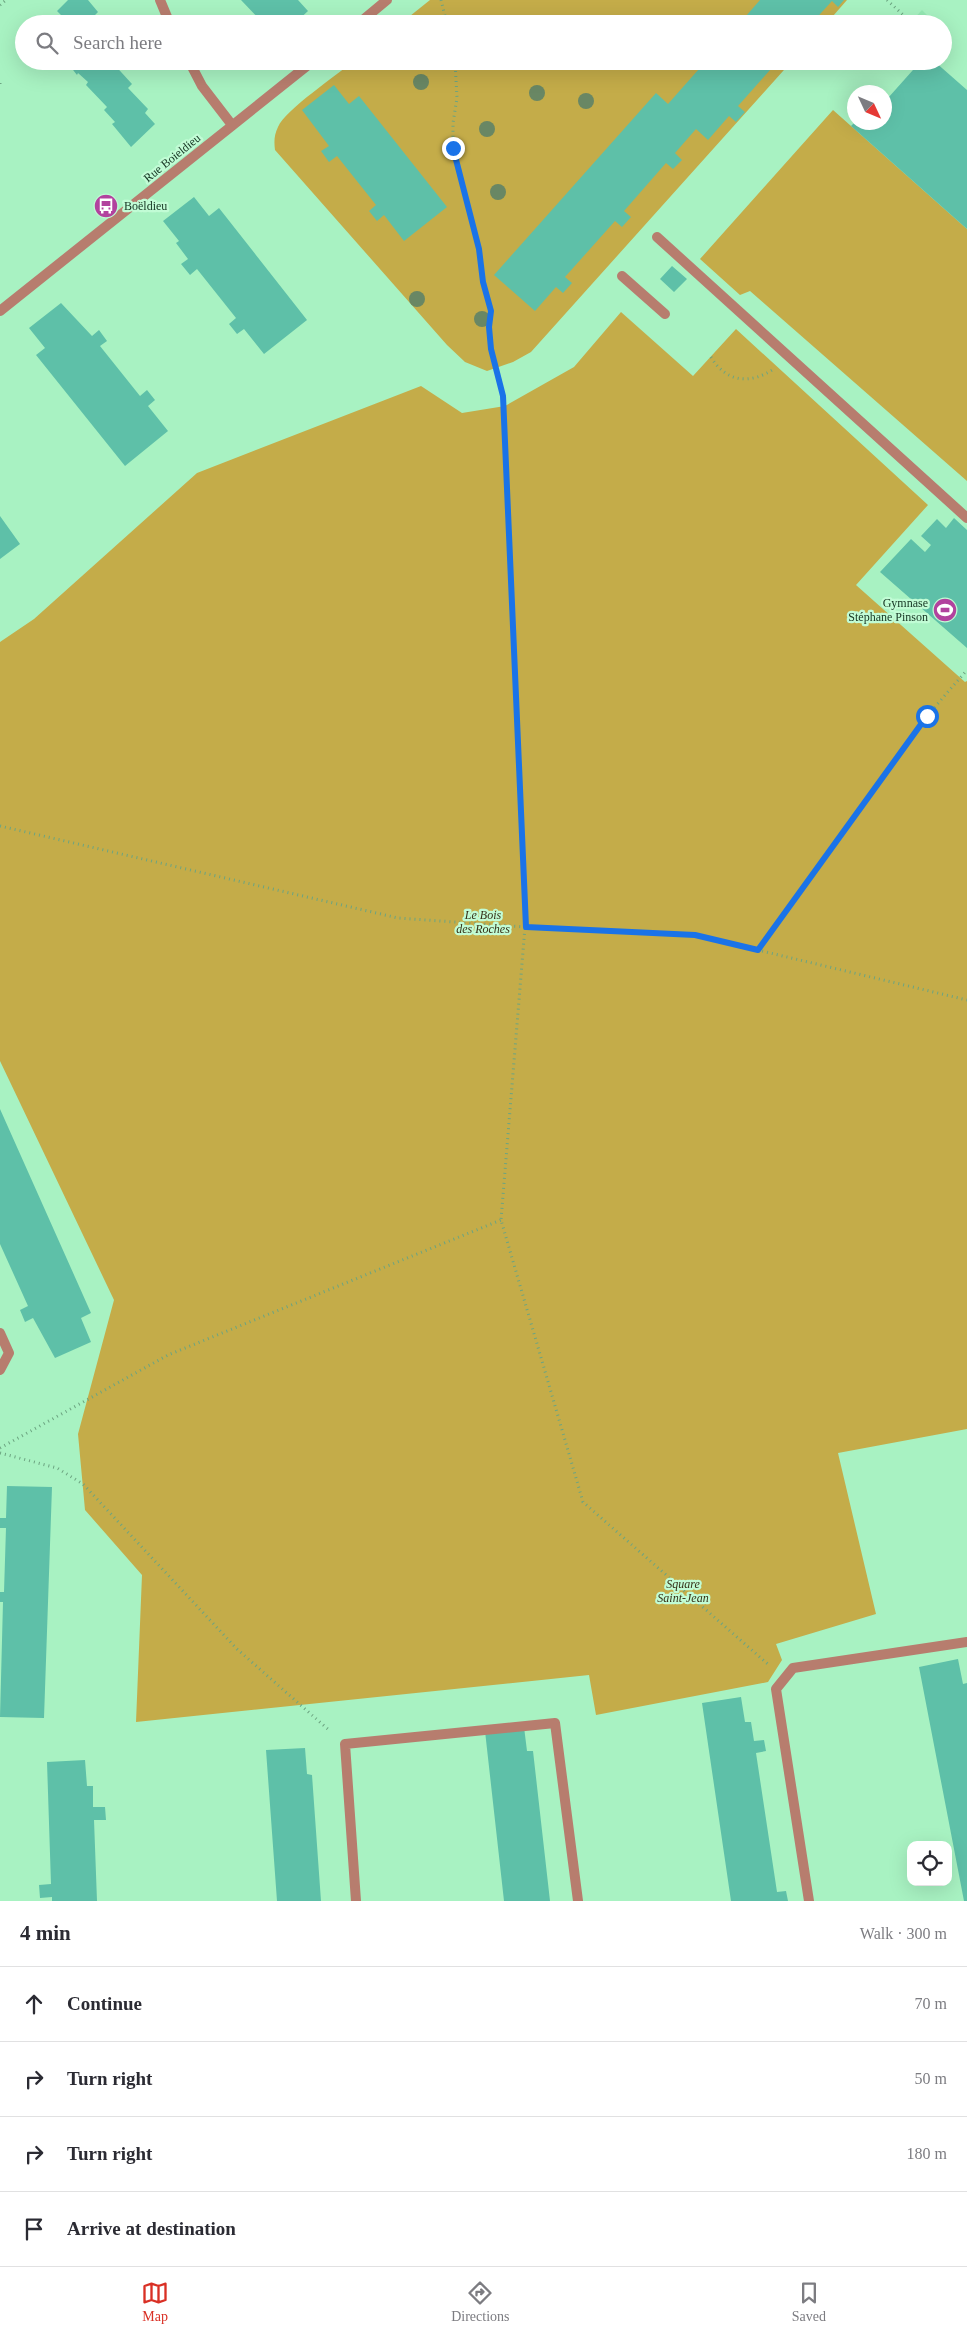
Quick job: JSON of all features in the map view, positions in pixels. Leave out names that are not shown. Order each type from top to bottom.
[{"type":"street","points":[[160,0],[166,15]]},
{"type":"street","points":[[369,15],[387,0]]},
{"type":"street","points":[[194,70],[202,86],[232,124]]},
{"type":"street","name":"Rue Boieldieu","points":[[0,311],[301,70]]},
{"type":"street","points":[[657,237],[967,518]]},
{"type":"street","points":[[622,276],[665,314]]},
{"type":"street","points":[[0,1333],[9,1353],[0,1370]]},
{"type":"street","points":[[809,1901],[776,1689],[793,1668],[967,1642]]},
{"type":"street","points":[[356,1901],[345,1744],[555,1723],[578,1901]]},
{"type":"path","points":[[0,5],[6,0]]},
{"type":"path","points":[[441,0],[445,15]]},
{"type":"path","points":[[887,0],[903,15]]},
{"type":"path","points":[[455,70],[457,98],[453,123],[453,148],[479,249],[483,282],[491,311],[489,327],[491,349],[503,396],[526,927],[501,1220],[583,1502],[785,1678]]},
{"type":"path","points":[[711,357],[718,368],[728,376],[749,379],[768,373],[789,357]]},
{"type":"path","points":[[758,950],[927,716],[967,670]]},
{"type":"path","points":[[0,826],[398,918],[526,927],[695,935],[967,1000]]},
{"type":"path","points":[[0,1448],[168,1355],[501,1220]]},
{"type":"path","points":[[0,1453],[57,1468],[83,1484],[237,1649],[345,1744]]},
{"type":"shaded area","points":[[922,10],[927,15],[917,15]]},
{"type":"green space","points":[[430,0],[847,0],[834,15],[411,15]]},
{"type":"green space","points":[[342,70],[784,70],[531,352],[513,362],[487,371],[465,362],[447,345],[275,150],[274,141],[278,127],[290,111]]},
{"type":"green space","points":[[833,110],[847,122],[847,130],[856,130],[967,229],[967,481],[750,291],[740,295],[700,259]]},
{"type":"green space","name":"Le Bois des Roches","points":[[621,312],[693,376],[736,329],[928,505],[856,585],[965,682],[967,681],[967,1429],[838,1453],[876,1614],[776,1644],[782,1660],[768,1682],[596,1715],[589,1675],[136,1722],[142,1575],[85,1510],[78,1434],[114,1300],[0,1061],[0,642],[34,619],[197,473],[421,386],[462,413],[505,406],[574,367]]},
{"type":"building","points":[[68,0],[88,0],[98,12],[95,15],[61,15],[57,11]]},
{"type":"building","points":[[241,0],[298,0],[308,11],[304,15],[255,15]]},
{"type":"building","points":[[760,0],[844,0],[838,7],[832,1],[819,15],[747,15]]},
{"type":"building","points":[[73,70],[119,70],[132,84],[128,88],[148,109],[145,113],[155,124],[131,147],[112,124],[115,122],[104,110],[107,107],[86,85],[88,82],[78,73],[77,75]]},
{"type":"building","points":[[698,70],[770,70],[738,106],[745,112],[736,122],[729,116],[708,140],[696,129],[675,153],[682,160],[673,169],[666,163],[624,211],[631,217],[622,227],[615,221],[565,277],[572,283],[563,293],[556,287],[535,311],[494,275],[656,93],[668,104]]},
{"type":"building","points":[[913,70],[944,70],[967,90],[967,229],[856,130],[892,130],[892,94]]},
{"type":"building","points":[[334,85],[349,104],[359,96],[447,207],[404,241],[384,215],[377,221],[369,211],[376,205],[337,156],[329,162],[321,151],[329,146],[302,110]]},
{"type":"building","points":[[194,197],[209,216],[219,208],[307,320],[264,354],[244,329],[237,334],[229,324],[236,318],[197,269],[190,275],[181,264],[188,259],[176,243],[179,241],[163,221]]},
{"type":"building","points":[[672,266],[687,279],[674,292],[660,279]]},
{"type":"building","points":[[61,303],[92,336],[99,330],[107,341],[100,346],[140,396],[147,390],[155,400],[148,406],[168,431],[125,466],[36,355],[45,348],[29,328]]},
{"type":"building","points":[[0,516],[20,544],[0,559]]},
{"type":"building","name":"Gymnase Stéphane Pinson","points":[[954,518],[967,530],[967,648],[880,572],[911,539],[925,552],[931,545],[921,536],[937,519],[946,528]]},
{"type":"building","points":[[0,1109],[91,1313],[81,1318],[91,1342],[55,1358],[33,1318],[25,1322],[20,1310],[28,1306],[0,1244]]},
{"type":"building","points":[[7,1486],[52,1487],[44,1718],[0,1717],[3,1602],[0,1602],[0,1592],[4,1592],[6,1528],[0,1528],[0,1518],[6,1518]]},
{"type":"building","points":[[958,1659],[963,1684],[967,1683],[967,1901],[964,1901],[919,1667]]},
{"type":"building","points":[[741,1697],[745,1722],[751,1722],[754,1741],[764,1740],[766,1751],[756,1753],[777,1892],[786,1891],[788,1901],[731,1901],[702,1703]]},
{"type":"building","points":[[524,1727],[527,1751],[533,1751],[550,1901],[504,1901],[485,1731]]},
{"type":"building","points":[[305,1748],[307,1774],[312,1775],[321,1901],[277,1901],[266,1750]]},
{"type":"building","points":[[85,1760],[87,1786],[93,1786],[93,1807],[105,1807],[106,1820],[94,1820],[97,1901],[52,1901],[52,1897],[40,1898],[39,1885],[51,1884],[47,1762]]},
{"type":"place","name":"Boëldieu","points":[[106,206]]},
{"type":"place","name":"Gymnase Stéphane Pinson","points":[[945,610]]},
{"type":"route","points":[[453,148],[479,249],[483,282],[491,311],[489,327],[491,349],[503,396],[526,927],[695,935],[758,950],[927,716]]},
{"type":"park label","name":"Square Saint-Jean","points":[[683,1591]]}]
